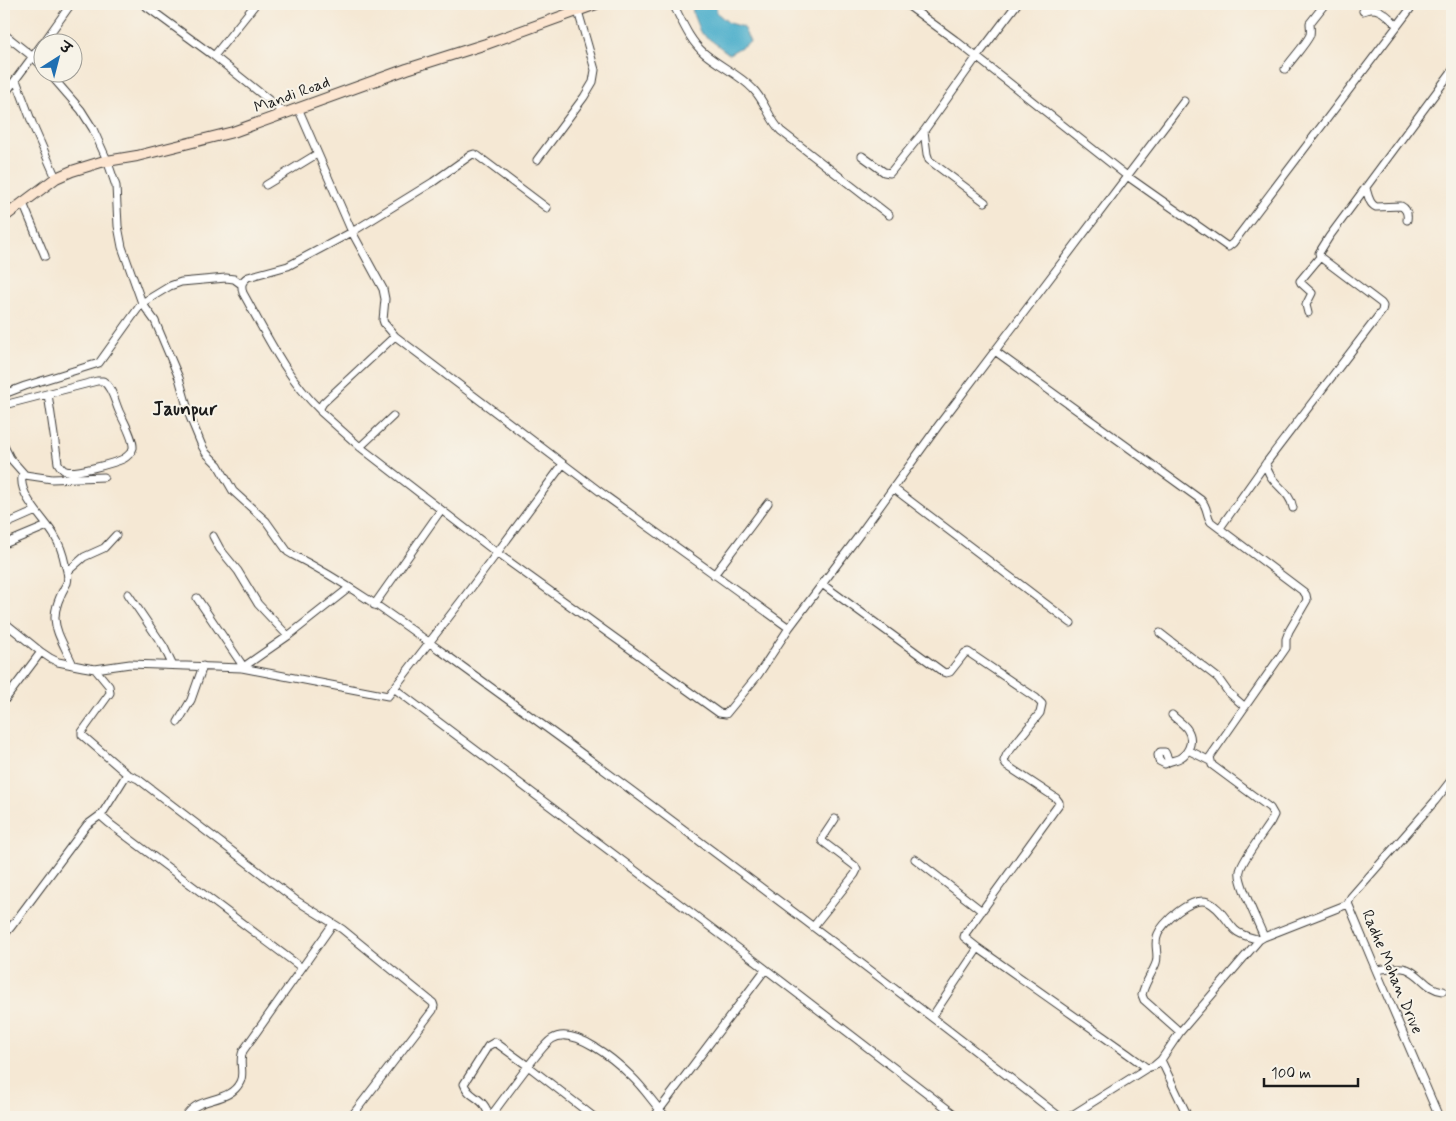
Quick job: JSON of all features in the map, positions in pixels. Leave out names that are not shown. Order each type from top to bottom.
[{"type":"street","points":[[51,32],[71,4]]},
{"type":"street","points":[[143,4],[214,56],[285,113]]},
{"type":"street","name":"Mandi Road","points":[[4,216],[56,178],[89,165],[107,160],[137,156],[233,132],[407,69],[486,44],[596,4]]},
{"type":"street","points":[[674,4],[690,37],[696,45],[709,57],[752,87],[781,131],[889,215]]},
{"type":"street","points":[[906,4],[955,40],[1127,176],[1226,246],[1230,246],[1414,4]]},
{"type":"street","points":[[862,156],[884,172],[889,173],[924,131],[1017,4]]},
{"type":"street","points":[[1285,69],[1308,38],[1310,23],[1325,4]]},
{"type":"street","points":[[214,56],[254,6]]},
{"type":"street","points":[[1364,12],[1372,8],[1379,10],[1397,25]]},
{"type":"street","points":[[536,160],[584,98],[595,76],[578,10]]},
{"type":"street","points":[[4,34],[32,56]]},
{"type":"street","points":[[4,95],[32,58]]},
{"type":"street","points":[[1308,313],[1306,305],[1312,294],[1300,281],[1320,257],[1319,253],[1322,247],[1452,71]]},
{"type":"street","points":[[16,80],[56,178]]},
{"type":"street","points":[[57,82],[81,110],[93,129],[107,160],[116,186],[118,226],[122,247],[142,303],[155,321],[179,378],[190,417],[202,446],[218,465],[233,491],[266,521],[290,554],[322,570],[430,643],[694,837],[932,1017],[1060,1117]]},
{"type":"street","points":[[4,394],[98,363],[130,322],[142,303],[170,286],[181,282],[231,278],[241,284],[243,294],[297,386],[360,447],[497,553],[723,715],[729,712],[758,675],[788,628],[1184,101]]},
{"type":"street","points":[[298,108],[352,232],[383,289],[385,299],[383,320],[395,336],[563,464],[788,628]]},
{"type":"street","points":[[924,131],[929,160],[985,202]]},
{"type":"street","points":[[266,185],[318,154]]},
{"type":"street","points":[[241,284],[248,277],[288,266],[352,232],[433,182],[474,154],[547,208]]},
{"type":"street","points":[[1366,188],[1373,206],[1401,206],[1408,215],[1407,220]]},
{"type":"street","points":[[23,203],[44,256]]},
{"type":"street","points":[[1220,528],[1266,463],[1383,308],[1379,301],[1320,257]]},
{"type":"street","points":[[320,410],[320,406],[323,403],[395,336]]},
{"type":"street","points":[[995,351],[1201,500],[1205,505],[1210,520],[1304,592],[1307,597],[1288,634],[1286,648],[1211,754],[1210,761]]},
{"type":"street","points":[[4,405],[97,381],[103,381],[109,388],[130,436],[133,448],[131,452],[122,459],[94,467],[67,472],[63,470],[58,463],[48,394]]},
{"type":"street","points":[[360,447],[392,416]]},
{"type":"street","points":[[4,446],[10,458],[25,475],[52,479],[104,478]]},
{"type":"street","points":[[1266,463],[1268,473],[1289,497],[1293,508]]},
{"type":"street","points":[[4,622],[41,652],[58,662],[72,665],[95,669],[130,664],[242,667],[387,696],[395,689],[430,643],[563,464]]},
{"type":"street","points":[[25,475],[22,481],[27,497],[55,536],[64,557],[67,583],[56,605],[54,618],[57,632],[72,665]]},
{"type":"street","points":[[892,488],[1071,623]]},
{"type":"street","points":[[714,575],[768,503]]},
{"type":"street","points":[[374,605],[441,510]]},
{"type":"street","points":[[4,525],[36,511]]},
{"type":"street","points":[[4,544],[47,526]]},
{"type":"street","points":[[67,572],[84,557],[104,548],[116,535]]},
{"type":"street","points":[[213,536],[258,604],[288,636]]},
{"type":"street","points":[[822,584],[943,672],[948,673],[968,652],[1042,704],[1040,713],[1007,754],[1004,761],[1006,765],[1056,798],[1059,803],[964,936],[1146,1068]]},
{"type":"street","points":[[242,667],[288,636],[350,588]]},
{"type":"street","points":[[128,594],[164,647],[172,664]]},
{"type":"street","points":[[197,598],[242,667]]},
{"type":"street","points":[[1160,633],[1218,678],[1228,692],[1244,706]]},
{"type":"street","points":[[4,701],[41,652]]},
{"type":"street","points":[[178,722],[195,692],[203,666]]},
{"type":"street","points":[[95,669],[109,686],[110,693],[82,732],[82,735],[127,774],[138,779],[297,901],[350,935],[416,988],[434,1006],[433,1010],[351,1117]]},
{"type":"street","points":[[395,689],[958,1117]]},
{"type":"street","points":[[1169,761],[1179,759],[1188,750],[1191,740],[1189,732],[1172,715]]},
{"type":"street","points":[[1188,750],[1210,761],[1212,765],[1270,808],[1274,815],[1242,864],[1239,873],[1262,938]]},
{"type":"street","points":[[4,935],[87,825],[102,814],[127,774]]},
{"type":"street","name":"Radhe Mohan Drive","points":[[1439,1117],[1348,904],[1350,899],[1452,779]]},
{"type":"street","points":[[102,814],[102,817],[110,824],[302,968]]},
{"type":"street","points":[[813,927],[857,870],[855,866],[822,841],[835,820]]},
{"type":"street","points":[[915,859],[982,911]]},
{"type":"street","points":[[1180,1032],[1144,1000],[1142,995],[1157,960],[1157,935],[1170,918],[1196,902],[1208,902],[1218,910],[1236,931],[1262,938]]},
{"type":"street","points":[[1068,1117],[1146,1068],[1157,1064],[1180,1032],[1262,938],[1348,904]]},
{"type":"street","points":[[185,1117],[198,1105],[226,1094],[238,1085],[242,1079],[240,1059],[243,1051],[333,924]]},
{"type":"street","points":[[932,1017],[978,948]]},
{"type":"street","points":[[1376,970],[1407,969],[1431,988],[1443,991]]},
{"type":"street","points":[[654,1117],[765,970]]},
{"type":"street","points":[[489,1117],[528,1066],[553,1038],[572,1036],[591,1044],[624,1070],[644,1090],[666,1117]]},
{"type":"street","points":[[489,1117],[485,1105],[465,1088],[464,1084],[492,1042],[498,1043],[594,1117]]},
{"type":"street","points":[[1161,1060],[1188,1117]]},
{"type":"water","points":[[692,4],[716,4],[717,13],[729,23],[743,27],[750,42],[729,54],[700,32],[693,14]]},
{"type":"district","name":"Jaunpur","points":[[185,409]]}]
